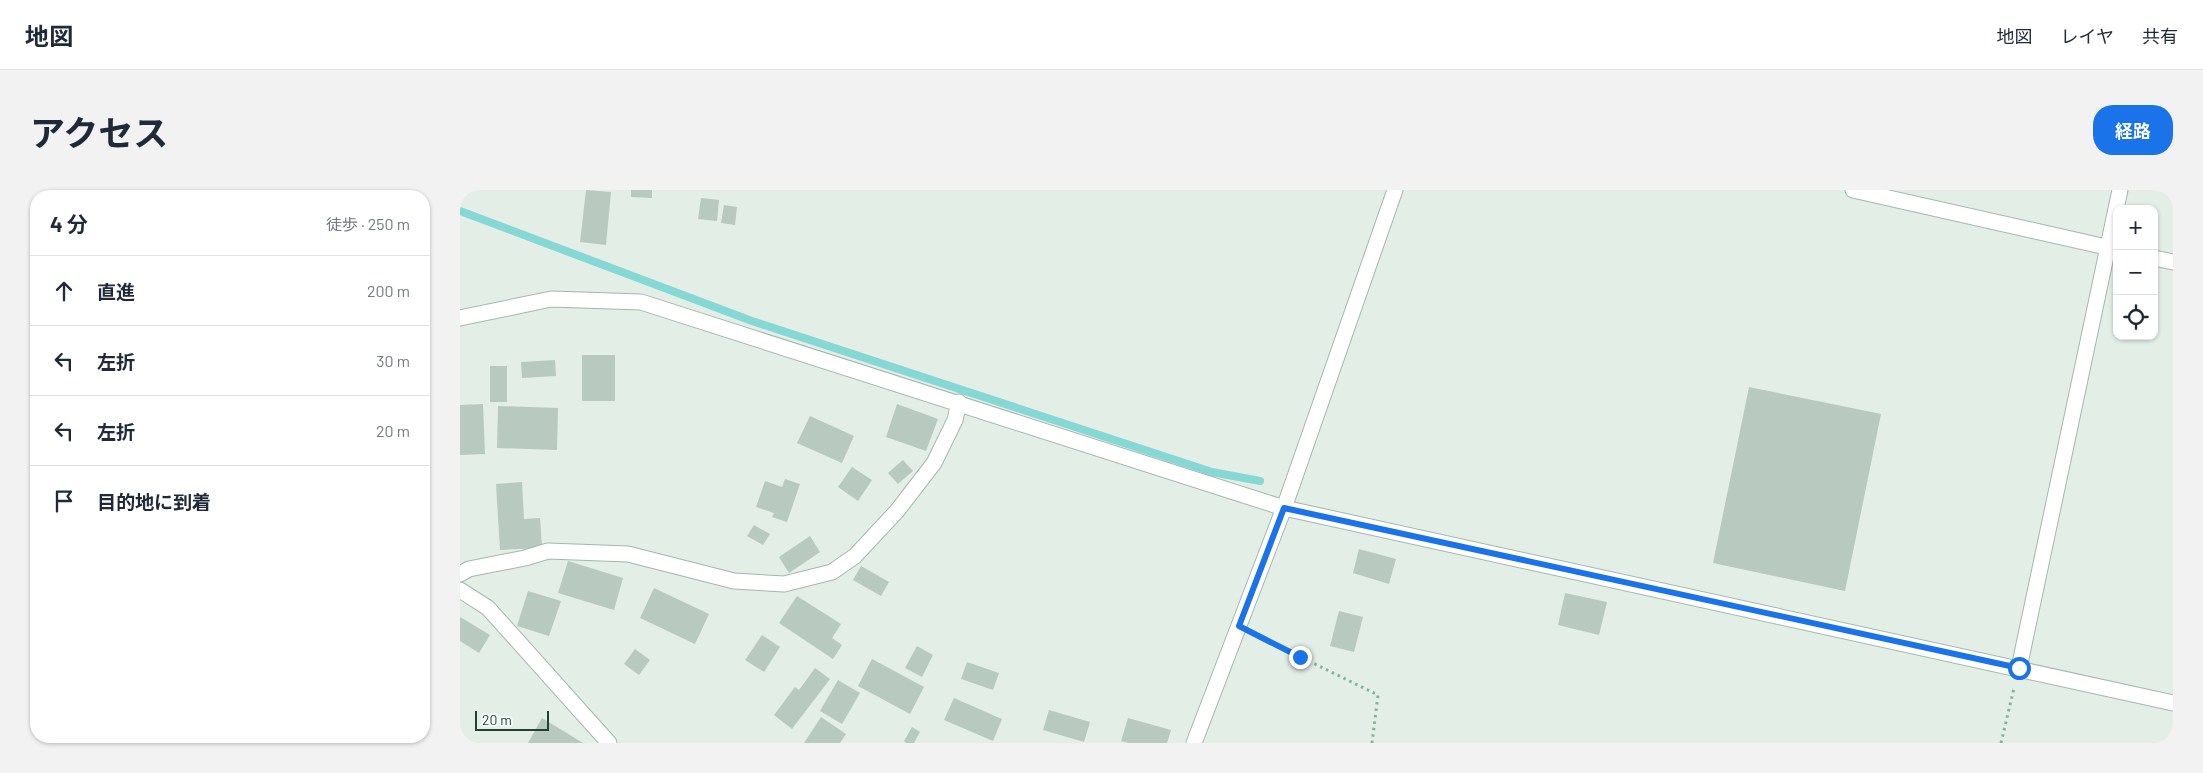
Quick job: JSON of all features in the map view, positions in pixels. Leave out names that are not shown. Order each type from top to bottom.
[{"type":"street","points":[[1194,743],[1284,508],[1395,190]]},
{"type":"street","points":[[1853,190],[2112,248]]},
{"type":"street","points":[[2019,668],[2112,248],[2120,190]]},
{"type":"street","points":[[2158,259],[2173,262]]},
{"type":"street","points":[[460,318],[551,299],[640,302],[959,402],[1284,508],[2173,703]]},
{"type":"street","points":[[460,574],[469,569],[548,552],[628,554],[734,581],[784,584],[832,572],[855,556],[897,511],[934,463],[955,420],[959,402]]},
{"type":"street","points":[[460,590],[488,608],[609,743]]},
{"type":"path","points":[[1239,626],[1378,694],[1372,743]]},
{"type":"path","points":[[2001,743],[2019,668]]},
{"type":"building","points":[[586,190],[611,192],[606,245],[580,242]]},
{"type":"building","points":[[631,190],[652,190],[652,198],[631,197]]},
{"type":"building","points":[[701,198],[719,200],[717,221],[698,219]]},
{"type":"building","points":[[724,205],[737,207],[735,225],[721,223]]},
{"type":"building","points":[[582,355],[615,355],[615,401],[582,401]]},
{"type":"building","points":[[555,360],[556,376],[522,378],[521,362]]},
{"type":"building","points":[[490,366],[507,366],[507,402],[490,402]]},
{"type":"building","points":[[1749,387],[1881,414],[1845,591],[1713,563]]},
{"type":"building","points":[[483,404],[485,454],[460,455],[460,405]]},
{"type":"building","points":[[897,404],[938,419],[926,451],[886,437]]},
{"type":"building","points":[[498,406],[558,408],[557,450],[497,448]]},
{"type":"building","points":[[810,416],[854,436],[842,463],[797,443]]},
{"type":"building","points":[[903,460],[913,471],[898,484],[888,473]]},
{"type":"building","points":[[852,467],[872,480],[858,501],[838,487]]},
{"type":"building","points":[[785,479],[800,484],[787,522],[772,517],[774,513],[756,507],[765,481],[782,487]]},
{"type":"building","points":[[522,482],[524,519],[540,518],[542,548],[500,550],[496,484]]},
{"type":"building","points":[[754,525],[770,534],[763,545],[747,536]]},
{"type":"building","points":[[810,536],[820,552],[789,573],[779,557]]},
{"type":"building","points":[[1359,549],[1396,559],[1389,584],[1353,573]]},
{"type":"building","points":[[568,561],[623,578],[614,610],[558,593]]},
{"type":"building","points":[[861,566],[889,582],[881,596],[853,580]]},
{"type":"building","points":[[654,588],[709,614],[695,644],[640,618]]},
{"type":"building","points":[[528,591],[561,601],[549,636],[517,626]]},
{"type":"building","points":[[1565,593],[1607,602],[1599,635],[1558,625]]},
{"type":"building","points":[[797,596],[841,624],[832,638],[842,645],[833,659],[779,623]]},
{"type":"building","points":[[1339,611],[1363,617],[1354,652],[1330,646]]},
{"type":"building","points":[[460,617],[490,635],[479,653],[460,641]]},
{"type":"building","points":[[762,635],[780,647],[764,672],[745,660]]},
{"type":"building","points":[[917,646],[933,655],[922,677],[905,668]]},
{"type":"building","points":[[635,649],[650,660],[639,675],[624,664]]},
{"type":"building","points":[[872,659],[924,687],[910,714],[858,686]]},
{"type":"building","points":[[967,662],[999,673],[993,690],[961,679]]},
{"type":"building","points":[[815,668],[830,679],[792,729],[774,715],[795,687],[799,690]]},
{"type":"building","points":[[838,680],[860,693],[842,724],[820,711]]},
{"type":"building","points":[[954,698],[1002,719],[993,741],[944,720]]},
{"type":"building","points":[[1049,710],[1090,722],[1084,742],[1043,730]]},
{"type":"building","points":[[821,717],[846,734],[840,743],[804,743]]},
{"type":"building","points":[[542,718],[583,743],[528,743]]},
{"type":"building","points":[[1128,718],[1171,730],[1167,743],[1129,743],[1121,741]]},
{"type":"building","points":[[912,727],[920,732],[914,743],[906,743],[904,741]]},
{"type":"waterway","points":[[460,211],[752,321],[1212,472],[1260,481]]},
{"type":"route","points":[[1300,657],[1239,626],[1284,508],[2019,668]]}]
